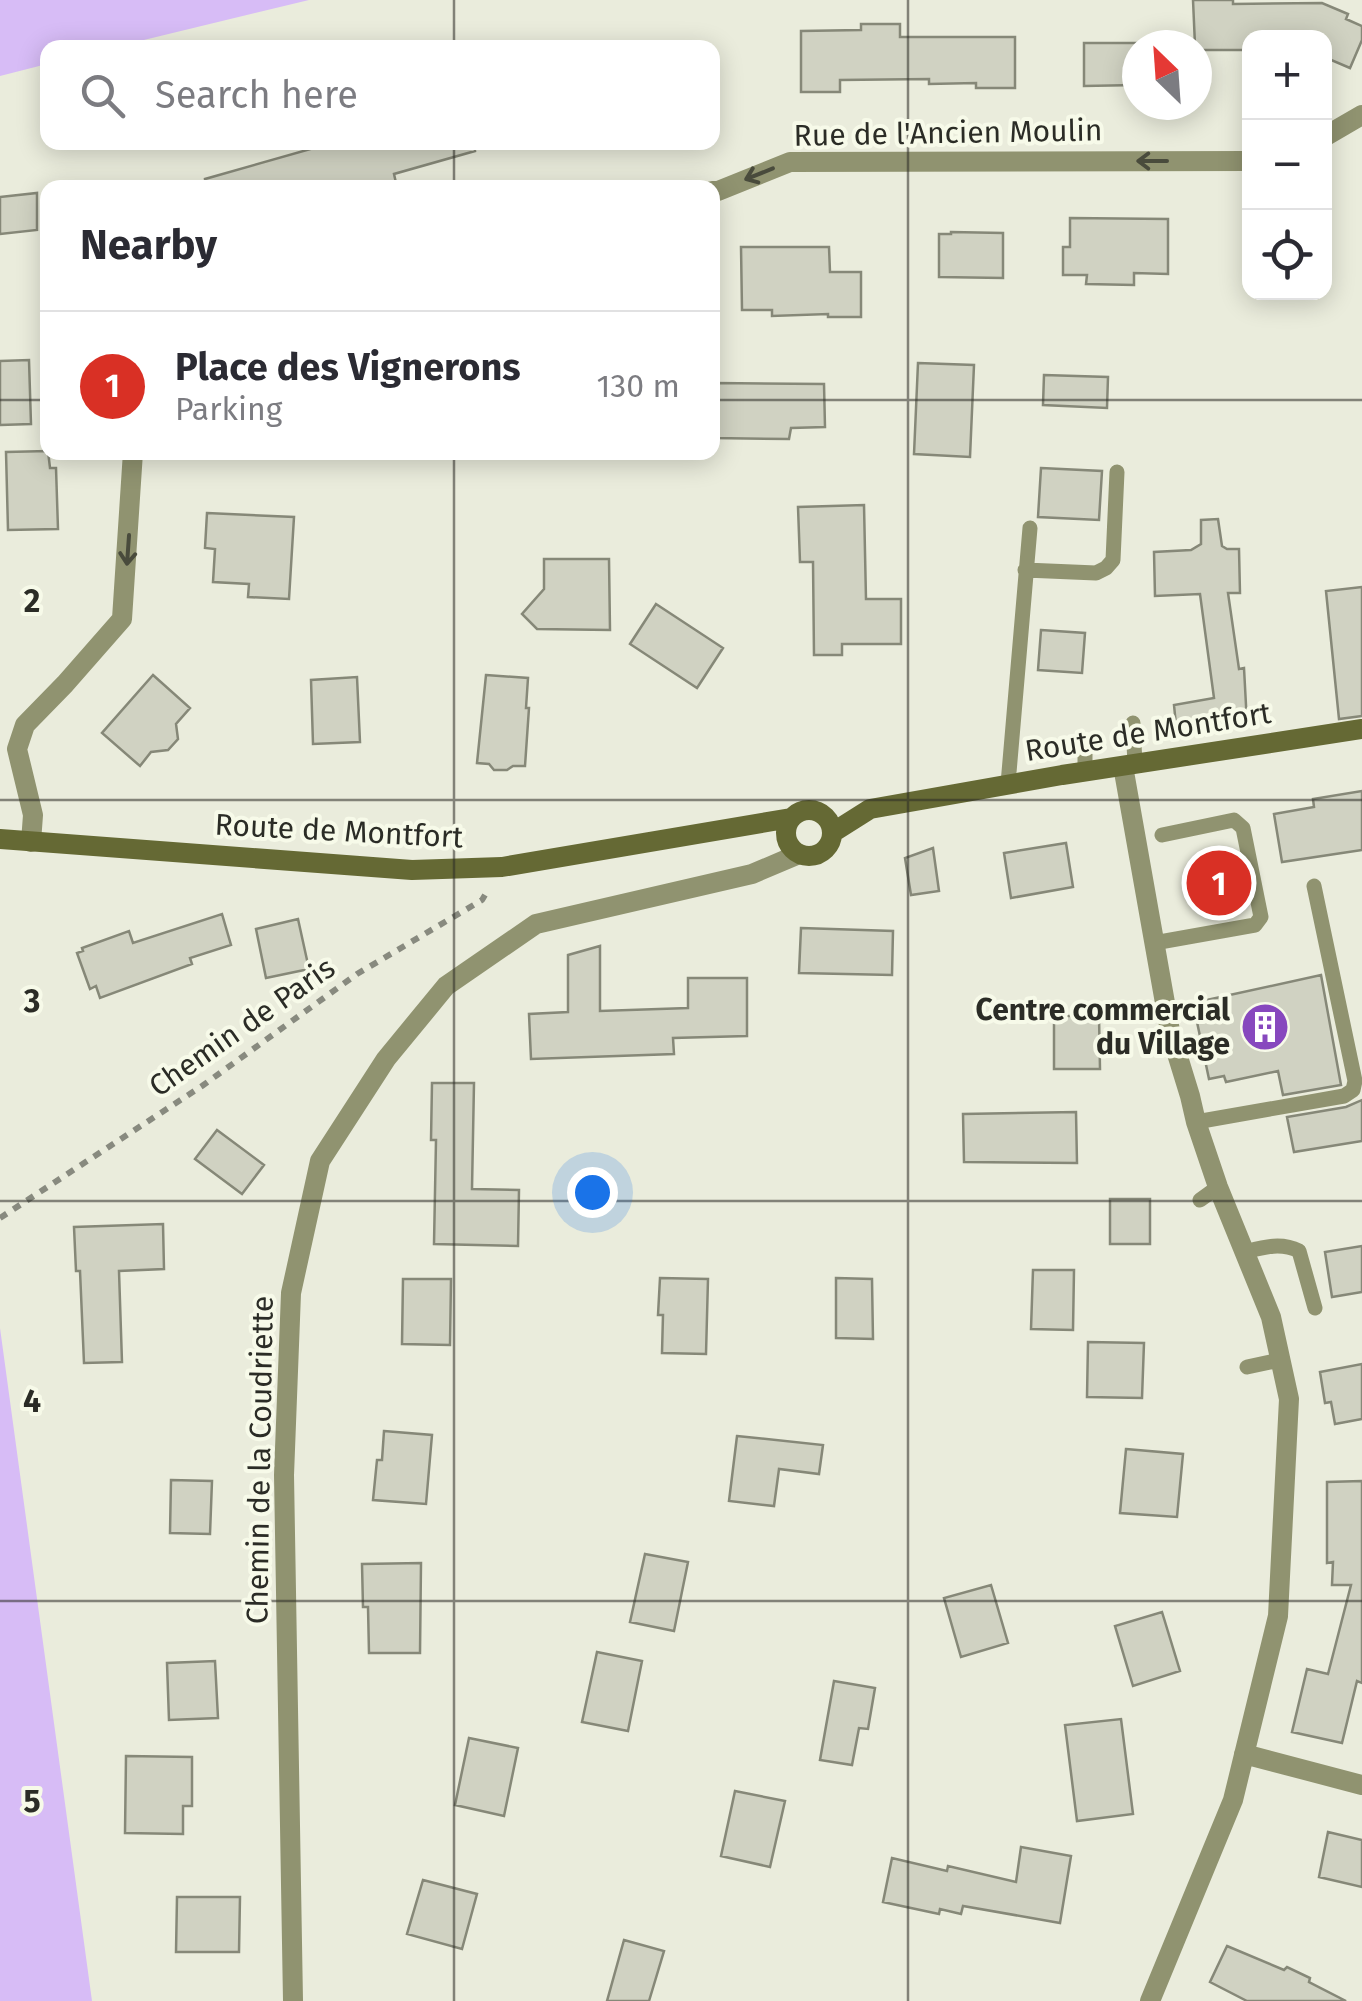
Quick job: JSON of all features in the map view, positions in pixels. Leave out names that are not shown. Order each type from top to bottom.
[{"type":"street","points":[[1332,132],[1362,115]]},
{"type":"street","name":"Rue de l'Ancien Moulin","points":[[720,190],[790,162],[1242,161]]},
{"type":"street","points":[[31,842],[34,815],[9,750],[25,725],[122,619],[132,460]]},
{"type":"street","name":"Route de Montfort","points":[[832,832],[870,809],[1362,729]]},
{"type":"street","points":[[1129,765],[1170,1032],[1218,1187],[1271,1316],[1289,1400],[1278,1616],[1234,1800],[1150,2001]]},
{"type":"street","name":"Route de Montfort","points":[[0,839],[412,870],[502,868],[791,818],[803,810],[817,811],[828,820],[831,840],[822,852],[800,854]]},
{"type":"street","points":[[791,818],[786,838],[800,854]]},
{"type":"street","name":"Chemin de la Coudriette","points":[[293,2001],[285,1457],[291,1293],[320,1160],[386,1060],[446,986],[536,924],[752,874],[800,854]]},
{"type":"street","points":[[1244,1754],[1362,1786]]},
{"type":"lane","points":[[1025,570],[1096,573],[1106,568],[1113,560],[1117,472]]},
{"type":"lane","points":[[1008,784],[1030,528]]},
{"type":"lane","points":[[1129,765],[1133,723]]},
{"type":"lane","points":[[1085,741],[1085,772]]},
{"type":"lane","points":[[1154,943],[1255,925],[1261,917],[1239,822],[1162,835]]},
{"type":"lane","points":[[1196,1122],[1344,1096],[1353,1090],[1355,1081],[1314,886]]},
{"type":"lane","points":[[1344,1028],[1362,1024]]},
{"type":"lane","points":[[1200,1200],[1218,1187]]},
{"type":"lane","points":[[1245,1252],[1265,1246],[1288,1246],[1299,1251],[1315,1308]]},
{"type":"lane","points":[[1247,1367],[1280,1360]]},
{"type":"path","name":"Chemin de Paris","points":[[0,1218],[202,1086],[357,974],[482,900],[502,868]]},
{"type":"shaded area","points":[[0,0],[309,0],[144,40],[40,40],[40,66],[0,76]]},
{"type":"shaded area","points":[[0,1328],[92,2001],[0,2001]]},
{"type":"building","points":[[1193,0],[1233,0],[1233,4],[1322,3],[1348,14],[1346,19],[1362,26],[1362,40],[1350,68],[1332,60],[1332,30],[1242,30],[1242,50],[1212,50],[1212,30],[1194,30]]},
{"type":"building","points":[[861,24],[900,24],[900,37],[1015,37],[1015,88],[976,88],[976,83],[929,84],[929,79],[840,80],[840,92],[801,92],[801,31],[861,30]]},
{"type":"building","points":[[1084,43],[1122,43],[1122,85],[1084,86]]},
{"type":"building","points":[[307,150],[475,151],[394,174],[395,180],[205,179]]},
{"type":"building","points":[[37,193],[37,230],[0,234],[0,197]]},
{"type":"building","points":[[1070,218],[1168,219],[1168,274],[1134,273],[1134,285],[1086,284],[1087,275],[1063,275],[1063,247],[1070,247]]},
{"type":"building","points":[[1003,233],[1003,278],[939,277],[939,234]]},
{"type":"building","points":[[741,247],[829,247],[830,272],[861,272],[861,317],[772,316],[772,310],[742,310]]},
{"type":"building","points":[[29,360],[31,424],[0,425],[0,361]]},
{"type":"building","points":[[918,363],[974,365],[970,457],[914,454]]},
{"type":"building","points":[[1044,375],[1108,377],[1107,408],[1043,405]]},
{"type":"building","points":[[720,383],[824,384],[825,427],[791,428],[789,439],[720,438]]},
{"type":"building","points":[[40,451],[40,460],[49,460],[50,468],[56,468],[58,529],[8,530],[6,452]]},
{"type":"building","points":[[1041,468],[1102,471],[1099,520],[1038,517]]},
{"type":"building","points":[[864,505],[866,599],[901,599],[901,644],[842,644],[842,655],[814,655],[813,562],[800,562],[798,507]]},
{"type":"building","points":[[207,513],[294,517],[289,599],[248,597],[249,584],[213,582],[215,549],[205,548]]},
{"type":"building","points":[[1218,519],[1222,546],[1239,549],[1240,593],[1228,593],[1239,669],[1244,668],[1247,724],[1177,735],[1174,705],[1214,698],[1200,594],[1155,596],[1154,552],[1191,550],[1201,544],[1201,520]]},
{"type":"building","points":[[544,559],[609,559],[610,630],[537,629],[522,614],[544,589]]},
{"type":"building","points":[[1362,587],[1362,716],[1339,719],[1326,591]]},
{"type":"building","points":[[656,604],[723,648],[697,688],[630,644]]},
{"type":"building","points":[[1041,630],[1085,633],[1082,673],[1038,670]]},
{"type":"building","points":[[153,675],[190,708],[176,724],[178,739],[168,750],[151,752],[140,766],[102,733]]},
{"type":"building","points":[[486,675],[528,678],[525,766],[494,770],[489,764],[477,763]]},
{"type":"building","points":[[357,677],[360,742],[313,744],[311,680]]},
{"type":"building","points":[[1362,791],[1362,850],[1282,862],[1274,814],[1314,807],[1313,799]]},
{"type":"building","points":[[1066,843],[1073,887],[1011,898],[1004,853]]},
{"type":"building","points":[[933,848],[939,891],[911,895],[905,858]]},
{"type":"building","points":[[222,914],[231,945],[190,958],[192,964],[100,998],[96,986],[90,989],[77,953],[82,948],[129,931],[133,943]]},
{"type":"building","points":[[298,919],[309,969],[266,978],[256,929]]},
{"type":"building","points":[[801,928],[893,931],[892,975],[799,973]]},
{"type":"building","points":[[600,946],[600,1011],[688,1008],[688,978],[747,978],[747,1036],[673,1038],[674,1054],[531,1059],[529,1014],[568,1012],[568,955]]},
{"type":"building","name":"Centre commercial du Village","points":[[1321,975],[1341,1085],[1283,1095],[1278,1071],[1226,1082],[1224,1076],[1209,1079],[1193,1003]]},
{"type":"building","points":[[1054,1016],[1099,1016],[1100,1069],[1054,1069]]},
{"type":"building","points":[[432,1083],[474,1083],[472,1189],[519,1190],[518,1246],[434,1244],[436,1140],[431,1140]]},
{"type":"building","points":[[1362,1100],[1362,1141],[1294,1152],[1287,1117],[1346,1107]]},
{"type":"building","points":[[1076,1112],[1077,1163],[964,1162],[963,1114]]},
{"type":"building","points":[[217,1130],[264,1165],[242,1194],[195,1159]]},
{"type":"building","points":[[1110,1199],[1150,1199],[1150,1244],[1110,1244]]},
{"type":"building","points":[[163,1224],[164,1269],[119,1271],[122,1362],[84,1363],[74,1227]]},
{"type":"building","points":[[1362,1246],[1362,1292],[1332,1297],[1325,1252]]},
{"type":"building","points":[[1033,1270],[1074,1270],[1073,1330],[1031,1329]]},
{"type":"building","points":[[660,1278],[708,1279],[706,1354],[662,1353]]},
{"type":"building","points":[[836,1278],[872,1279],[873,1339],[836,1338]]},
{"type":"building","points":[[403,1279],[451,1279],[450,1345],[402,1344]]},
{"type":"building","points":[[1088,1342],[1144,1343],[1142,1398],[1087,1397]]},
{"type":"building","points":[[1362,1364],[1362,1419],[1335,1424],[1331,1402],[1325,1403],[1320,1372]]},
{"type":"building","points":[[384,1431],[432,1435],[426,1504],[373,1500]]},
{"type":"building","points":[[737,1436],[823,1445],[819,1474],[779,1469],[774,1506],[729,1501]]},
{"type":"building","points":[[1126,1449],[1183,1454],[1177,1517],[1120,1513]]},
{"type":"building","points":[[171,1480],[212,1481],[210,1534],[170,1533]]},
{"type":"building","points":[[1362,1481],[1362,1683],[1357,1681],[1342,1743],[1292,1732],[1307,1669],[1328,1674],[1351,1585],[1332,1585],[1333,1562],[1327,1563],[1327,1482]]},
{"type":"building","points":[[645,1554],[688,1562],[674,1631],[630,1622]]},
{"type":"building","points":[[421,1563],[420,1653],[369,1653],[362,1564]]},
{"type":"building","points":[[991,1585],[1008,1643],[961,1657],[944,1598]]},
{"type":"building","points":[[1162,1612],[1180,1671],[1133,1686],[1115,1626]]},
{"type":"building","points":[[597,1652],[642,1661],[628,1731],[582,1722]]},
{"type":"building","points":[[215,1661],[218,1718],[169,1720],[167,1663]]},
{"type":"building","points":[[834,1681],[875,1688],[868,1729],[859,1728],[852,1765],[820,1760]]},
{"type":"building","points":[[1121,1719],[1133,1814],[1077,1821],[1065,1725]]},
{"type":"building","points":[[469,1738],[518,1748],[504,1816],[455,1805]]},
{"type":"building","points":[[126,1756],[192,1757],[192,1806],[183,1806],[183,1834],[125,1833]]},
{"type":"building","points":[[735,1791],[785,1801],[770,1867],[721,1856]]},
{"type":"building","points":[[1328,1832],[1362,1840],[1362,1887],[1319,1877]]},
{"type":"building","points":[[1021,1847],[1071,1856],[1060,1923],[963,1906],[961,1914],[940,1909],[939,1914],[883,1902],[892,1858],[1016,1882]]},
{"type":"building","points":[[423,1880],[477,1894],[462,1949],[407,1934]]},
{"type":"building","points":[[177,1897],[240,1897],[239,1952],[176,1952]]},
{"type":"building","points":[[624,1940],[664,1951],[649,2001],[607,2001]]},
{"type":"building","points":[[1227,1946],[1284,1970],[1287,1967],[1346,2001],[1247,2001],[1210,1982]]},
{"type":"place","name":"Place des Vignerons","points":[[1219,883]]},
{"type":"place","name":"Centre commercial du Village","points":[[1265,1027]]}]
